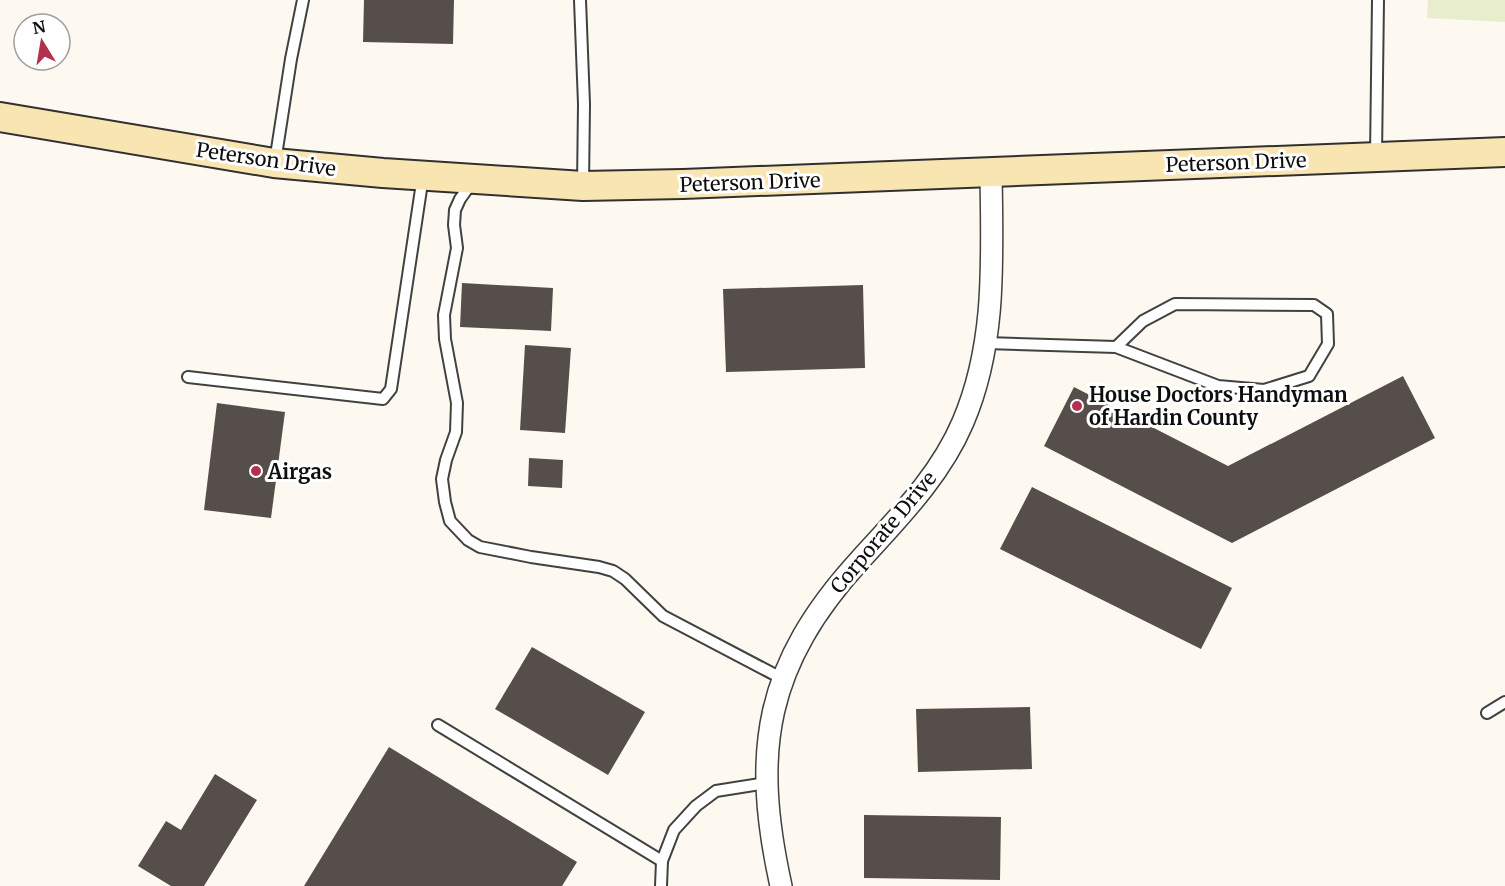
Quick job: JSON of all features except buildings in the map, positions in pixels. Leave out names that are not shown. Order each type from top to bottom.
[{"type":"street","name":"Peterson Drive","points":[[0,117],[274,163],[423,176],[583,186],[1505,152]]},
{"type":"street","name":"Corporate Drive","points":[[781,886],[771,837],[766,764],[771,722],[783,679],[801,638],[826,600],[917,496],[943,460],[966,414],[976,386],[989,321],[992,268],[991,172]]},
{"type":"lane","points":[[274,163],[303,0]]},
{"type":"lane","points":[[580,0],[584,104],[583,186]]},
{"type":"lane","points":[[1376,156],[1378,0]]},
{"type":"lane","points":[[188,377],[382,399],[391,388],[423,176]]},
{"type":"lane","points":[[475,179],[455,210],[457,248],[444,315],[457,403],[456,432],[442,479],[450,521],[468,540],[480,547],[599,567],[613,572],[625,579],[663,616],[783,679]]},
{"type":"lane","points":[[986,343],[1116,346],[1218,386],[1264,390],[1309,376],[1328,344],[1327,314],[1314,305],[1175,304],[1143,321],[1116,346]]},
{"type":"lane","points":[[1487,713],[1505,702]]},
{"type":"lane","points":[[438,725],[662,861]]},
{"type":"lane","points":[[661,886],[662,861],[674,830],[696,806],[716,791],[766,783]]},
{"type":"green space","points":[[1428,0],[1505,0],[1505,22],[1427,18]]},
{"type":"place","name":"House Doctors Handyman of Hardin County","points":[[1077,406]]},
{"type":"place","name":"Airgas","points":[[256,471]]}]
